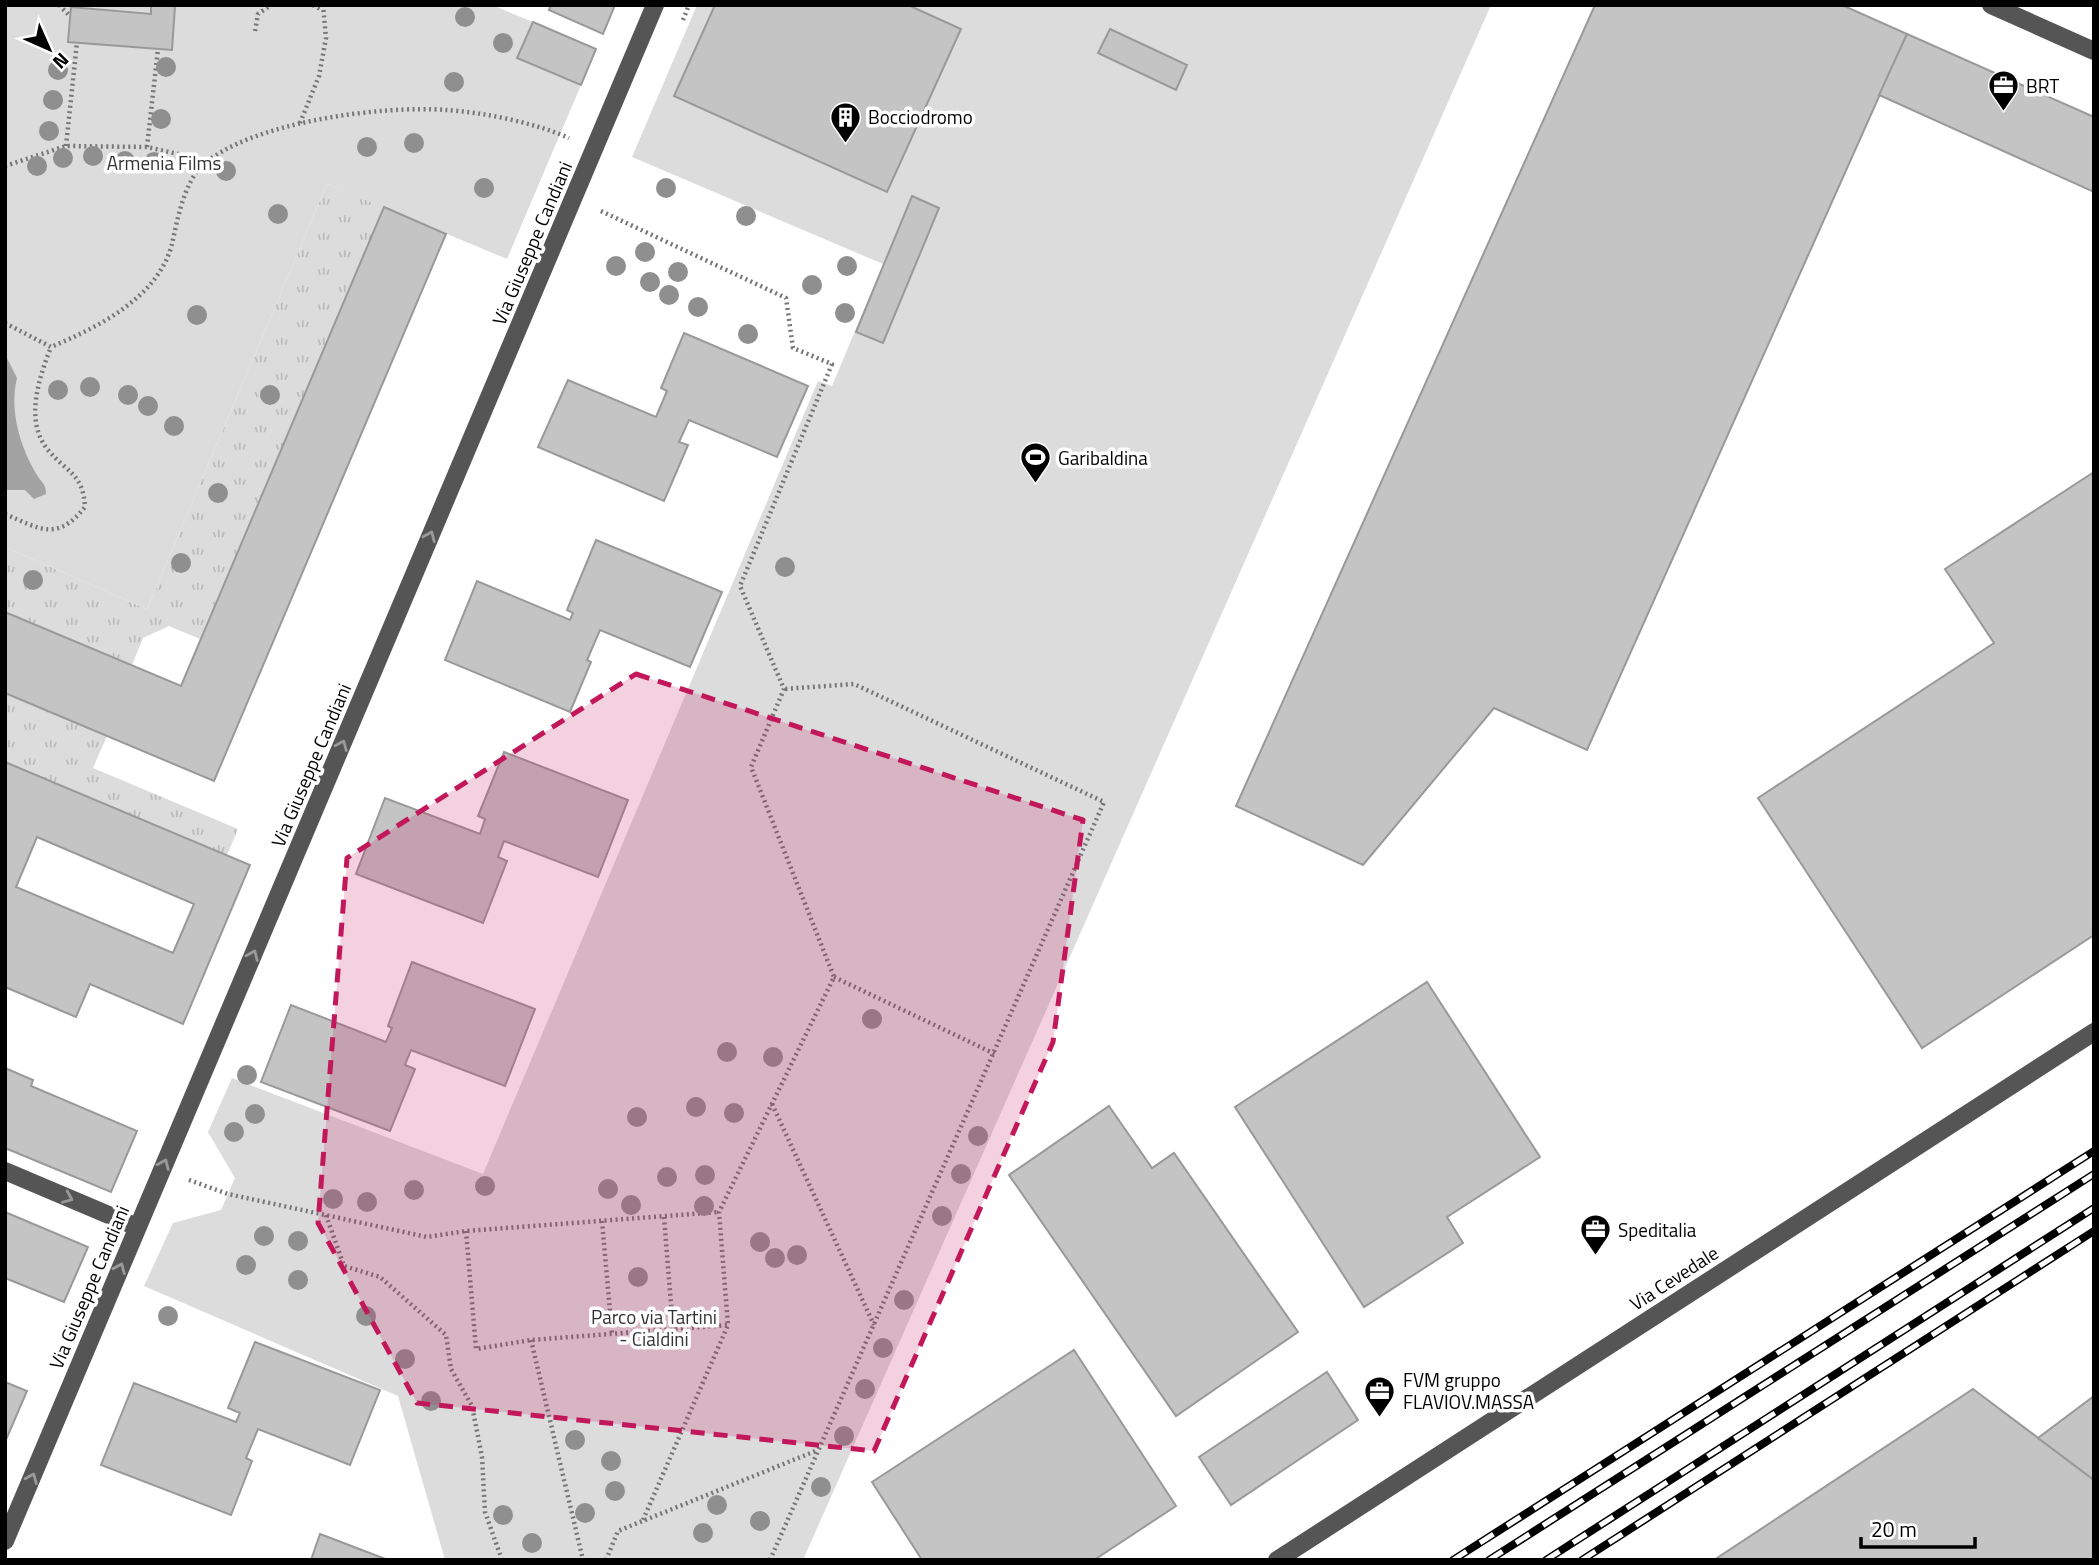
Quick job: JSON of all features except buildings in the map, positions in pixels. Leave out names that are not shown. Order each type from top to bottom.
[{"type":"street","name":"Via Giuseppe Candiani","points":[[5,1541],[655,5]]},
{"type":"street","points":[[1991,5],[2094,51]]},
{"type":"street","name":"Via Cevedale","points":[[1278,1560],[2094,1032]]},
{"type":"street","points":[[5,1171],[137,1227]]},
{"type":"path","points":[[59,5],[70,16]]},
{"type":"path","points":[[255,31],[258,14],[271,5]]},
{"type":"path","points":[[300,124],[321,63],[326,38],[323,8],[313,5]]},
{"type":"path","points":[[66,146],[77,42]]},
{"type":"path","points":[[147,147],[158,49]]},
{"type":"path","points":[[5,323],[51,346],[75,337],[146,291],[171,248],[179,209],[201,167],[236,145],[300,124],[374,111],[446,110],[525,124],[569,138]]},
{"type":"path","points":[[5,166],[66,146],[147,147],[178,153],[201,167]]},
{"type":"path","points":[[601,211],[786,298],[793,348],[832,364],[740,586],[785,689],[751,767],[834,977],[995,1054]]},
{"type":"path","points":[[5,514],[44,531],[60,529],[74,521],[85,507],[84,490],[73,472],[48,450],[36,429],[40,375],[51,346]]},
{"type":"path","points":[[770,1560],[1104,802],[854,684],[785,689]]},
{"type":"path","points":[[643,1520],[728,1325],[719,1212],[834,977]]},
{"type":"path","points":[[771,1103],[874,1325]]},
{"type":"path","points":[[161,1171],[228,1194],[427,1237],[466,1231],[719,1212]]},
{"type":"path","points":[[326,1214],[344,1266],[380,1277],[446,1335],[450,1369],[472,1406],[482,1457],[485,1512],[502,1560]]},
{"type":"path","points":[[664,1217],[673,1329]]},
{"type":"path","points":[[602,1221],[612,1334]]},
{"type":"path","points":[[466,1231],[476,1349],[531,1340],[728,1325]]},
{"type":"path","points":[[531,1340],[583,1560]]},
{"type":"path","points":[[606,1560],[618,1531],[818,1450]]},
{"type":"highlighted area","points":[[636,674],[1083,820],[1053,1042],[874,1451],[417,1403],[318,1223],[347,858]]},
{"type":"green space","name":"Armenia Films","points":[[8,5],[492,5],[533,22],[518,58],[581,85],[507,259],[327,184],[147,609],[5,547],[5,11]]},
{"type":"green space","name":"Parco via Tartini - Cialdini","points":[[697,5],[1491,5],[803,1560],[445,1560],[398,1396],[144,1286],[173,1223],[221,1210],[235,1178],[208,1132],[232,1078],[483,1174],[818,381],[832,386],[883,264],[632,157]]},
{"type":"green space","points":[[327,184],[384,207],[200,639],[169,626],[143,638],[132,665],[5,612],[5,547],[147,609]]},
{"type":"green space","points":[[5,694],[107,736],[93,768],[238,829],[227,855],[5,762]]},
{"type":"shaded area","points":[[5,354],[17,378],[14,403],[21,440],[45,488],[46,494],[34,499],[25,490],[5,490]]},
{"type":"railway","points":[[1453,1560],[2094,1151]]},
{"type":"railway","points":[[1489,1560],[2094,1174]]},
{"type":"railway","points":[[1546,1560],[2094,1208]]},
{"type":"railway","points":[[1582,1560],[2094,1231]]},
{"type":"place","name":"BRT","points":[[2003,113]]},
{"type":"place","name":"Bocciodromo","points":[[845,144]]},
{"type":"place","name":"Garibaldina","points":[[1035,485]]},
{"type":"place","name":"Speditalia","points":[[1595,1257]]},
{"type":"place","name":"FVM gruppo FLAVIOV.MASSA","points":[[1380,1418]]}]
